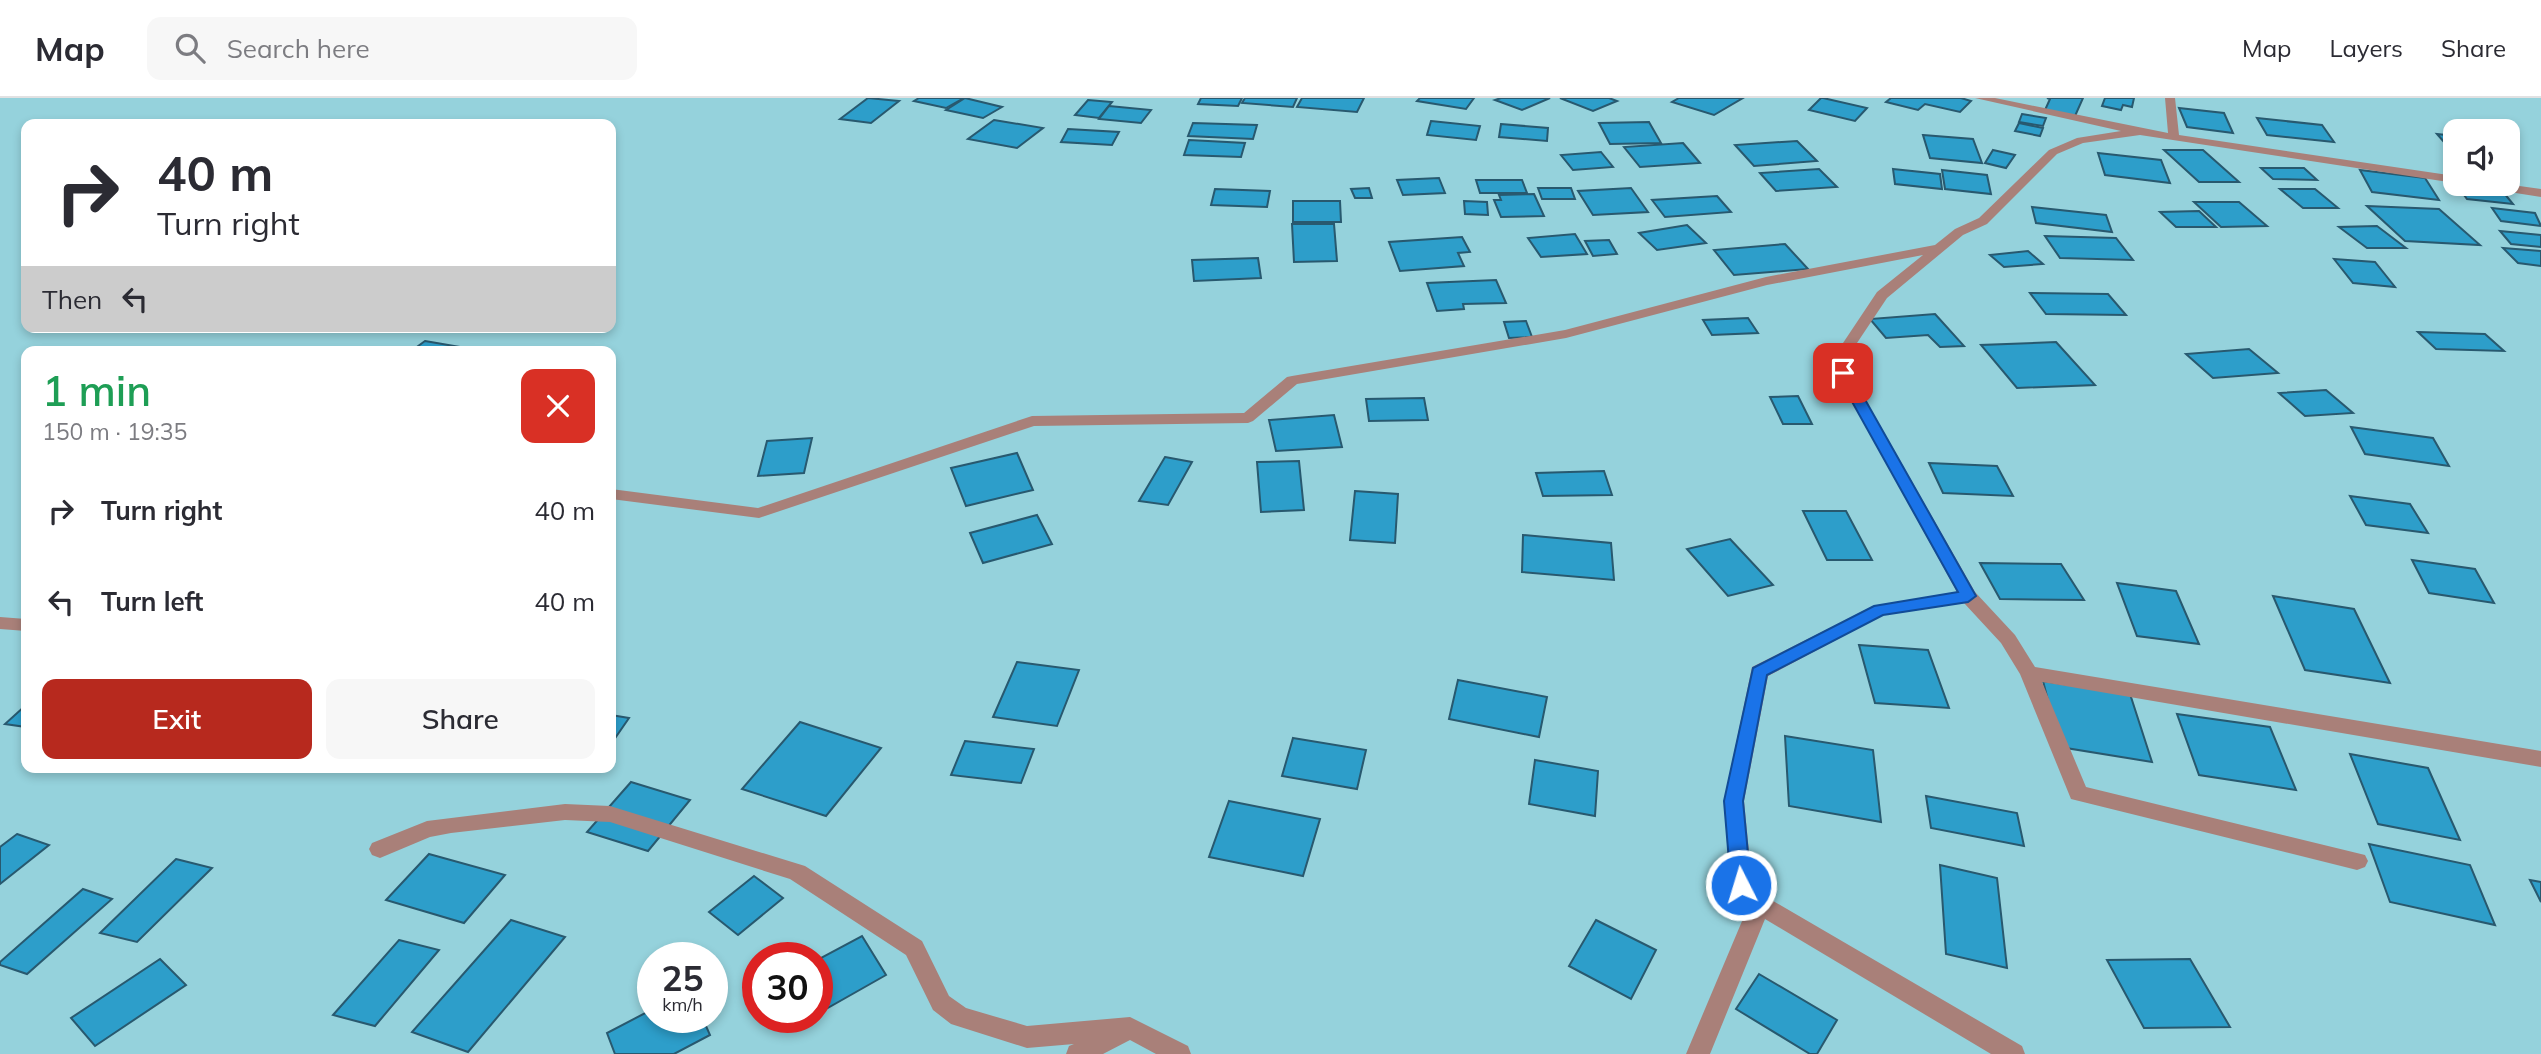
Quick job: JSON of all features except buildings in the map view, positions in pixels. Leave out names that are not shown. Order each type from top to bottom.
[{"type":"street","points":[[1980,98],[2140,132],[2443,177]]},
{"type":"street","points":[[2170,98],[2174,137]]},
{"type":"street","points":[[2140,132],[2081,140],[2053,152],[1983,221],[1959,232],[1882,295],[1846,349],[1843,373],[1968,596],[2008,639],[2029,673],[2078,793],[2357,861]]},
{"type":"street","points":[[2520,190],[2541,193]]},
{"type":"street","points":[[616,495],[759,513],[1032,421],[1248,418],[1292,380],[1566,334],[1766,282],[1940,248]]},
{"type":"street","points":[[1968,596],[1879,610],[1759,672],[1734,801],[1741,885],[1760,905],[2014,1054]]},
{"type":"street","points":[[0,622],[21,624]]},
{"type":"street","points":[[2029,673],[2541,759]]},
{"type":"street","points":[[380,849],[427,829],[439,827],[565,812],[610,814],[797,872],[914,948],[941,1003],[959,1016],[1027,1037],[1130,1028],[1180,1054]]},
{"type":"street","points":[[1699,1054],[1760,905]]},
{"type":"street","points":[[1078,1054],[1130,1028]]},
{"type":"route","points":[[1741,885],[1734,801],[1759,672],[1879,610],[1968,596],[1843,373]]}]
